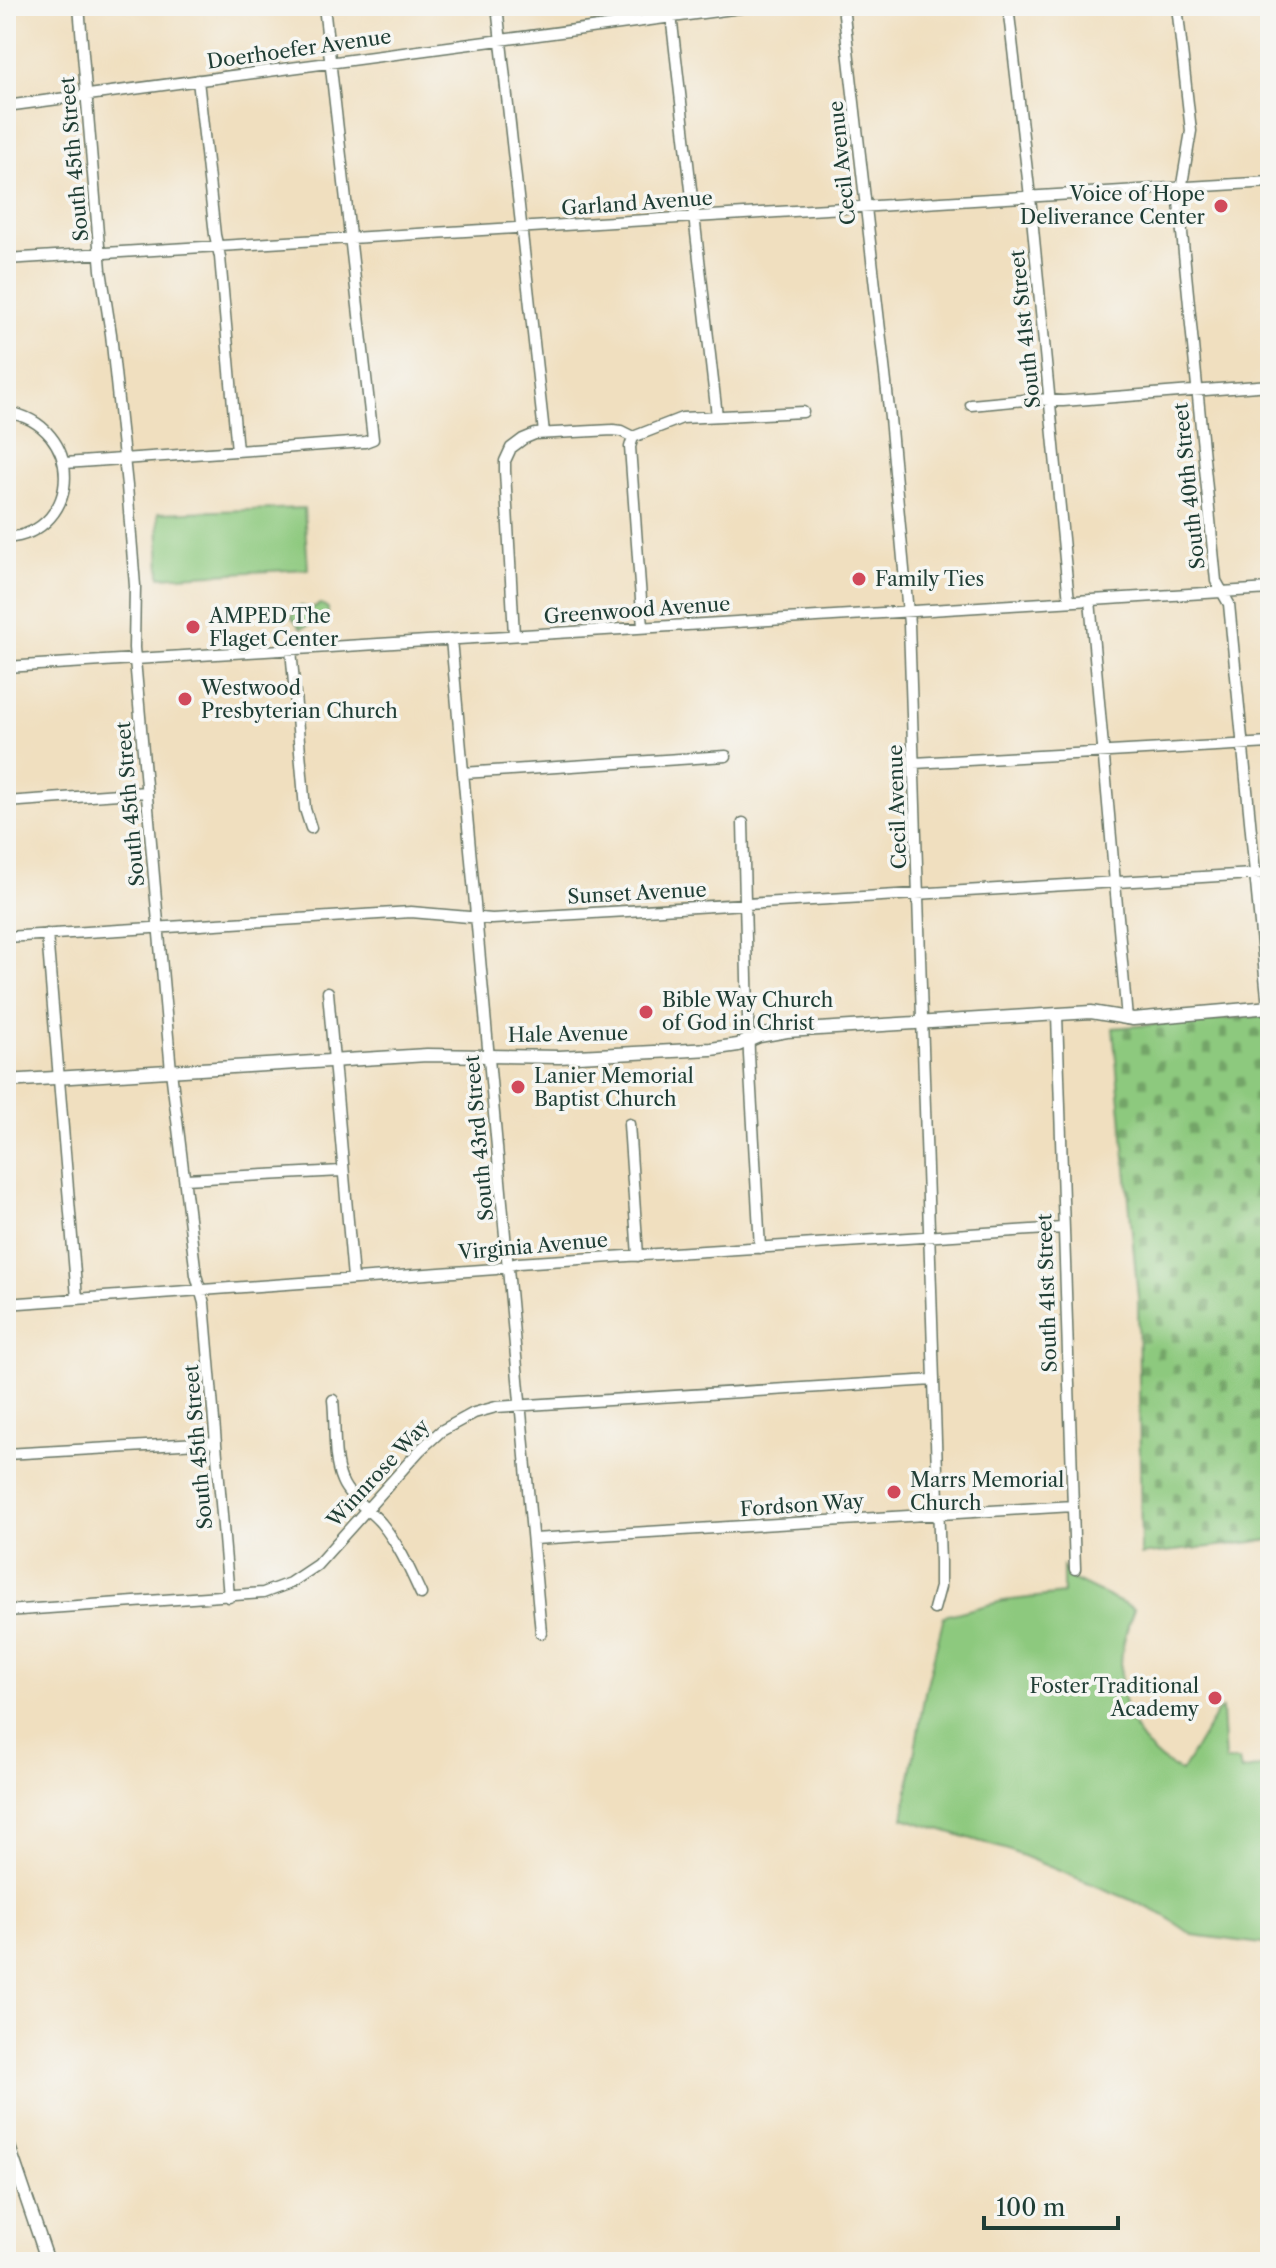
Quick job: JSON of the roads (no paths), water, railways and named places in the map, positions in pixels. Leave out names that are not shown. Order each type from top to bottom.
[{"type":"street","name":"South 45th Street","points":[[79,6],[100,254],[135,586],[135,659],[171,1071],[196,1275],[204,1303],[229,1597]]},
{"type":"street","points":[[65,463],[365,442],[371,441],[374,436],[324,6]]},
{"type":"street","points":[[497,6],[544,433]]},
{"type":"street","name":"Doerhoefer Avenue","points":[[6,106],[501,40],[671,12],[755,6]]},
{"type":"street","name":"Cecil Avenue","points":[[843,6],[889,405],[908,611],[940,1587],[934,1609]]},
{"type":"street","name":"South 41st Street","points":[[1008,6],[1030,197],[1069,601]]},
{"type":"street","name":"South 40th Street","points":[[1177,6],[1191,131],[1179,202],[1216,581],[1229,604],[1269,1007]]},
{"type":"street","points":[[671,12],[717,416]]},
{"type":"street","points":[[198,80],[218,247],[237,451]]},
{"type":"street","name":"Garland Avenue","points":[[6,259],[1270,182]]},
{"type":"street","points":[[971,405],[1270,385]]},
{"type":"street","points":[[6,412],[31,420],[46,431],[65,463],[66,483],[48,519],[31,532],[6,538]]},
{"type":"street","points":[[514,635],[505,471],[505,461],[511,448],[523,439],[544,433],[621,431],[633,437],[676,419],[803,412]]},
{"type":"street","points":[[633,437],[630,447],[643,627]]},
{"type":"street","name":"Greenwood Avenue","points":[[6,667],[1270,589]]},
{"type":"street","points":[[1090,600],[1127,1019]]},
{"type":"street","name":"South 43rd Street","points":[[451,639],[541,1633]]},
{"type":"street","points":[[291,649],[305,809],[311,828]]},
{"type":"street","points":[[914,763],[1270,743]]},
{"type":"street","points":[[463,773],[726,756]]},
{"type":"street","points":[[6,802],[147,792]]},
{"type":"street","points":[[743,823],[749,1041],[760,1248]]},
{"type":"street","name":"Sunset Avenue","points":[[6,937],[411,912],[492,919],[1270,873]]},
{"type":"street","points":[[47,934],[77,1298]]},
{"type":"street","points":[[328,992],[353,1278]]},
{"type":"street","name":"Hale Avenue","points":[[6,1081],[427,1055],[559,1057],[724,1048],[787,1031],[1091,1012],[1127,1019],[1269,1007]]},
{"type":"street","name":"South 41st Street","points":[[1057,1015],[1075,1569]]},
{"type":"street","points":[[629,1124],[638,1256]]},
{"type":"street","points":[[185,1179],[342,1171]]},
{"type":"street","name":"Virginia Avenue","points":[[6,1304],[638,1256],[1063,1228]]},
{"type":"street","name":"Winnrose Way","points":[[6,1611],[229,1597],[263,1593],[301,1577],[327,1554],[420,1450],[441,1431],[474,1413],[521,1404],[933,1380]]},
{"type":"street","points":[[333,1400],[340,1474],[346,1489],[397,1543],[415,1575],[421,1594]]},
{"type":"street","points":[[6,1454],[216,1442]]},
{"type":"street","name":"Fordson Way","points":[[534,1539],[1073,1506]]},
{"type":"street","points":[[6,2138],[48,2262]]},
{"type":"place","name":"Voice of Hope Deliverance Center","points":[[1221,206]]},
{"type":"place","name":"Family Ties","points":[[859,579]]},
{"type":"place","name":"AMPED The Flaget Center","points":[[193,627]]},
{"type":"place","name":"Westwood Presbyterian Church","points":[[185,699]]},
{"type":"place","name":"Bible Way Church of God in Christ","points":[[646,1012]]},
{"type":"place","name":"Lanier Memorial Baptist Church","points":[[518,1087]]},
{"type":"place","name":"Marrs Memorial Church","points":[[894,1492]]},
{"type":"place","name":"Foster Traditional Academy","points":[[1215,1698]]}]
